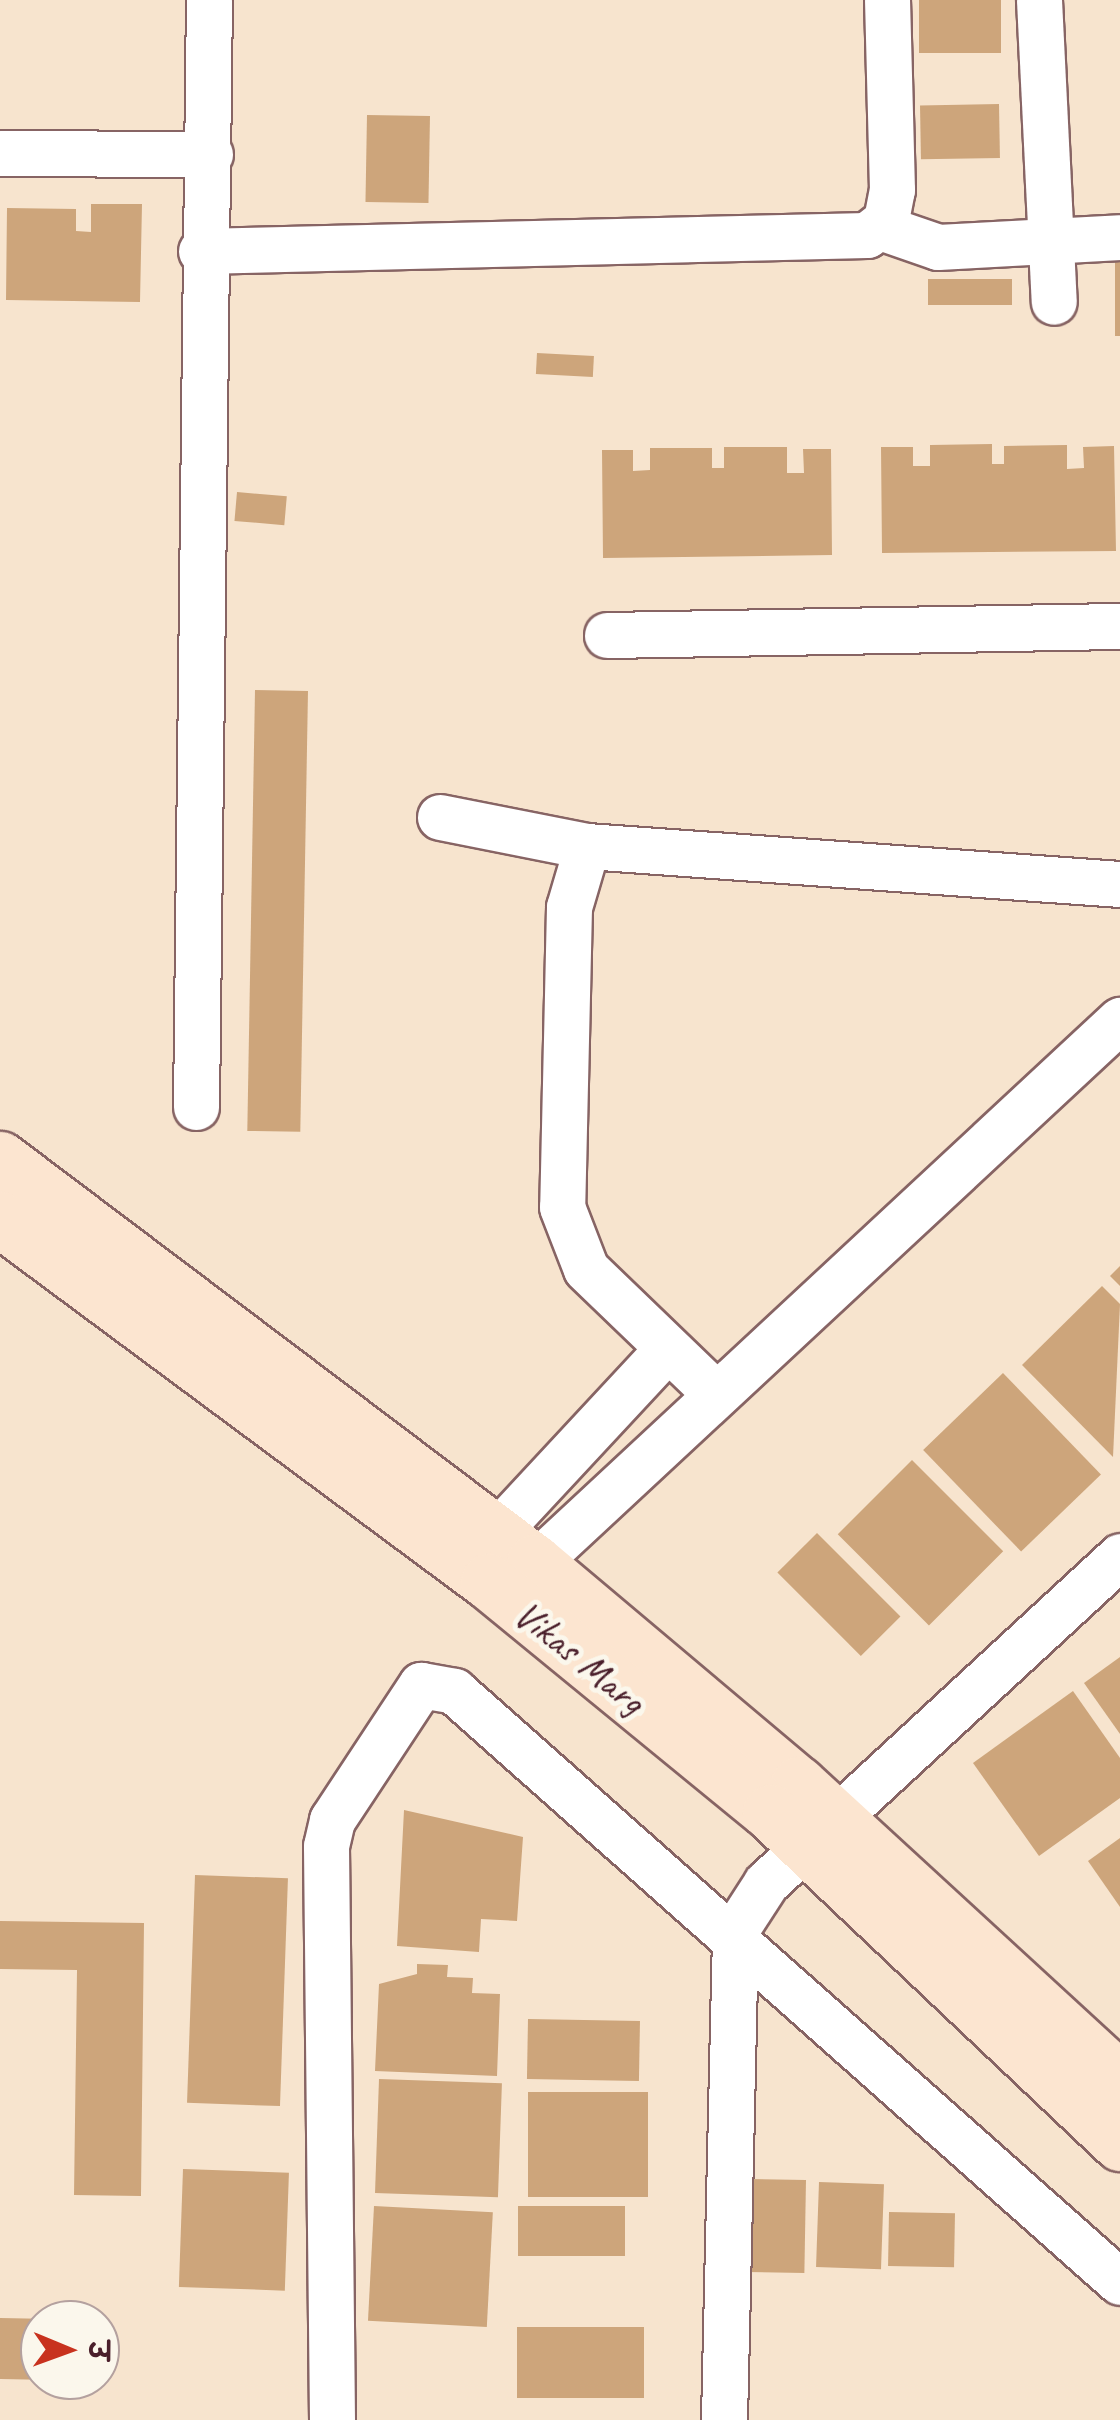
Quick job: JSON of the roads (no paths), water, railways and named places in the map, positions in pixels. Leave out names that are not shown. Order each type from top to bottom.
[{"type":"main road","name":"Vikas Marg","points":[[0,1159],[512,1563],[820,1834],[1113,2106]]},
{"type":"main road","name":"Vikas Marg","points":[[0,1220],[512,1563]]},
{"type":"street","points":[[196,1107],[202,251],[210,154],[209,0]]},
{"type":"street","points":[[880,227],[892,190],[887,0]]},
{"type":"street","points":[[1039,0],[1054,302]]},
{"type":"street","points":[[0,152],[210,154]]},
{"type":"street","points":[[202,251],[840,239],[880,227],[938,247],[1120,238]]},
{"type":"street","points":[[607,635],[1120,626]]},
{"type":"street","points":[[440,817],[587,846],[1120,884]]},
{"type":"street","points":[[587,846],[568,907],[562,1207],[586,1269],[716,1394]]},
{"type":"street","points":[[512,1563],[716,1394],[1120,1020]]},
{"type":"street","points":[[512,1563],[666,1350]]},
{"type":"street","points":[[724,2420],[735,1931],[766,1883],[987,1683],[1120,1556]]},
{"type":"street","points":[[987,1683],[1120,1597]]},
{"type":"street","points":[[332,2420],[326,1846],[332,1820],[403,1705],[421,1685],[454,1691],[735,1931],[1120,2282]]}]
